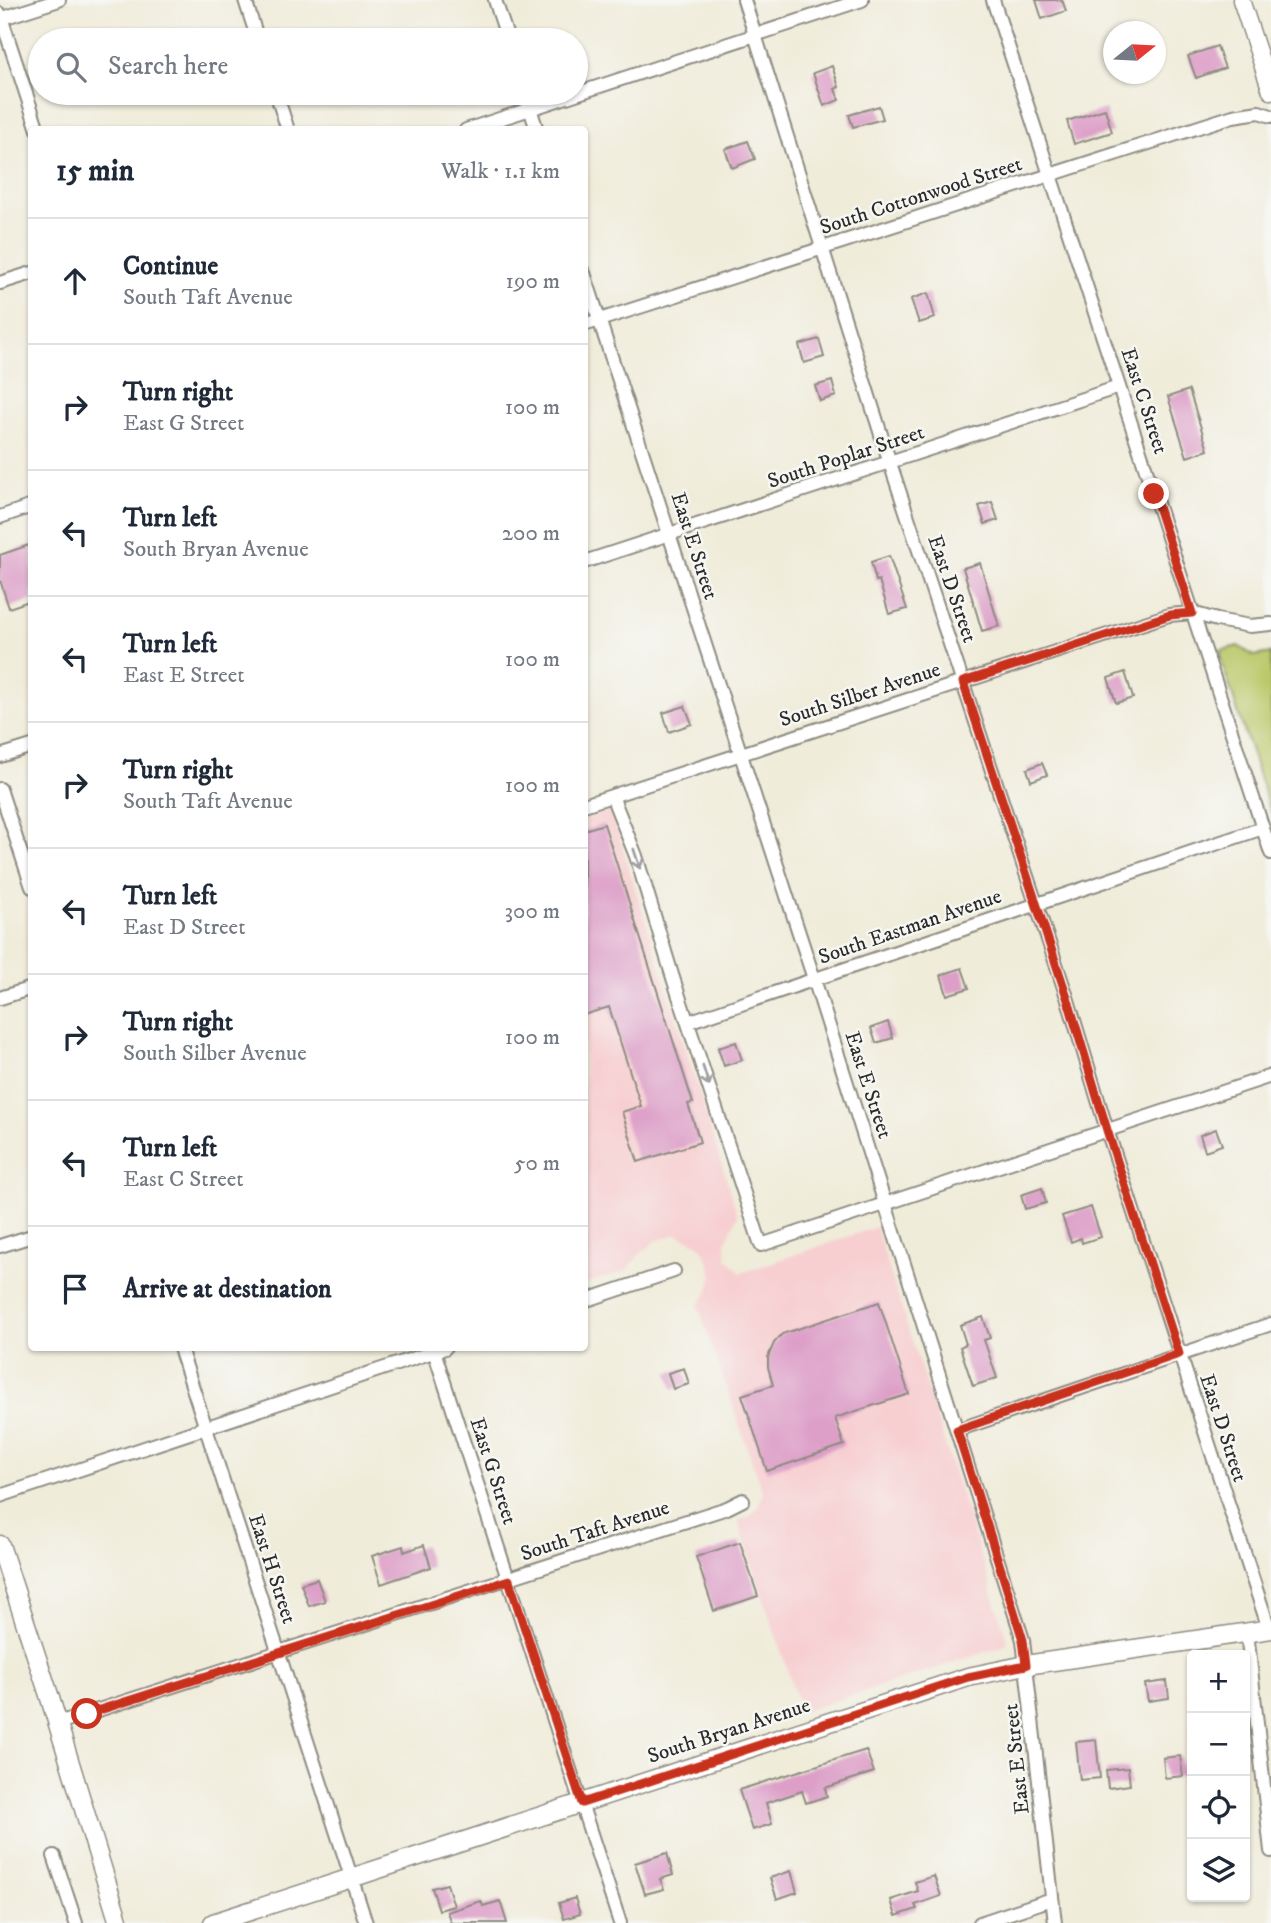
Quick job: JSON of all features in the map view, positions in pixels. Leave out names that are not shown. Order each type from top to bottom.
[{"type":"main road","points":[[0,1545],[119,1923]]},
{"type":"main road","name":"South Bryan Avenue","points":[[212,1923],[968,1677],[1026,1665],[1270,1629]]},
{"type":"street","points":[[28,99],[1,17],[59,0]]},
{"type":"street","points":[[245,0],[254,28]]},
{"type":"street","points":[[495,0],[504,28]]},
{"type":"street","name":"East D Street","points":[[744,0],[890,463],[1037,904],[1107,1130],[1270,1629]]},
{"type":"street","points":[[588,89],[862,0]]},
{"type":"street","name":"East C Street","points":[[993,0],[1271,853]]},
{"type":"street","points":[[1241,0],[1271,91]]},
{"type":"street","points":[[30,105],[37,126]]},
{"type":"street","points":[[279,105],[287,126]]},
{"type":"street","points":[[529,105],[536,126]]},
{"type":"street","points":[[478,126],[539,105]]},
{"type":"street","name":"South Cottonwood Street","points":[[588,324],[1233,116],[1259,112],[1271,116]]},
{"type":"street","points":[[0,283],[28,274]]},
{"type":"street","name":"East E Street","points":[[588,285],[742,754],[1023,1640],[1055,1923]]},
{"type":"street","name":"South Poplar Street","points":[[588,561],[1119,387]]},
{"type":"street","points":[[0,517],[28,507]]},
{"type":"street","name":"South Silber Avenue","points":[[588,804],[1170,615],[1192,613],[1250,626],[1271,624]]},
{"type":"street","points":[[0,756],[28,747]]},
{"type":"street","points":[[0,789],[28,875]]},
{"type":"street","points":[[612,796],[636,856],[761,1245],[1271,1076]]},
{"type":"street","name":"South Eastman Avenue","points":[[688,1022],[1263,828]]},
{"type":"street","points":[[0,998],[28,989]]},
{"type":"street","points":[[0,1247],[28,1237]]},
{"type":"street","points":[[588,1300],[674,1271]]},
{"type":"street","points":[[957,1430],[1271,1324]]},
{"type":"street","name":"East H Street","points":[[181,1351],[366,1923]]},
{"type":"street","points":[[0,1496],[433,1351]]},
{"type":"street","name":"East G Street","points":[[440,1351],[509,1580],[620,1923]]},
{"type":"street","name":"South Taft Avenue","points":[[58,1723],[509,1580],[727,1508],[743,1500]]},
{"type":"street","points":[[1247,1632],[1271,1851]]},
{"type":"street","points":[[54,1856],[76,1923]]},
{"type":"street","points":[[980,1923],[1052,1899]]},
{"type":"shaded area","points":[[611,811],[738,1216],[726,1241],[727,1258],[741,1273],[876,1227],[1008,1642],[1004,1646],[801,1712],[738,1521],[750,1516],[758,1507],[763,1493],[698,1306],[709,1290],[713,1276],[710,1263],[699,1244],[676,1234],[656,1241],[638,1256],[628,1270],[588,1283],[588,818]]},
{"type":"green space","points":[[1238,646],[1254,656],[1271,653],[1271,813],[1220,657],[1222,650]]},
{"type":"building","points":[[1036,0],[1062,0],[1066,11],[1042,19]]},
{"type":"building","points":[[1217,46],[1225,68],[1196,78],[1188,56]]},
{"type":"building","points":[[832,66],[839,87],[835,89],[839,100],[824,106],[813,73]]},
{"type":"building","points":[[879,106],[883,119],[853,127],[849,115]]},
{"type":"building","points":[[1105,109],[1112,132],[1074,144],[1067,121]]},
{"type":"building","points":[[748,141],[755,159],[732,168],[725,149]]},
{"type":"building","points":[[928,293],[935,318],[919,323],[911,299]]},
{"type":"building","points":[[819,339],[824,357],[804,363],[799,345]]},
{"type":"building","points":[[832,381],[836,396],[820,401],[815,386]]},
{"type":"building","points":[[1189,390],[1208,450],[1187,457],[1168,397]]},
{"type":"building","points":[[992,502],[998,520],[985,524],[979,506]]},
{"type":"building","points":[[28,545],[28,601],[9,608],[0,580],[0,555]]},
{"type":"building","points":[[889,556],[907,609],[889,614],[871,562]]},
{"type":"building","points":[[980,563],[999,626],[982,631],[963,568]]},
{"type":"building","points":[[1125,672],[1133,698],[1116,703],[1108,678]]},
{"type":"building","points":[[685,706],[692,724],[669,732],[663,713]]},
{"type":"building","points":[[1042,763],[1047,775],[1031,781],[1027,769]]},
{"type":"building","points":[[604,824],[693,1103],[688,1104],[700,1142],[638,1162],[622,1112],[641,1106],[609,1007],[588,1014],[588,829]]},
{"type":"building","points":[[962,968],[969,988],[947,995],[941,975]]},
{"type":"building","points":[[888,1022],[893,1038],[876,1043],[871,1028]]},
{"type":"building","points":[[736,1042],[742,1060],[724,1066],[718,1048]]},
{"type":"building","points":[[1216,1129],[1222,1145],[1205,1151],[1200,1135]]},
{"type":"building","points":[[1042,1188],[1046,1203],[1025,1209],[1021,1195]]},
{"type":"building","points":[[1091,1207],[1101,1237],[1082,1243],[1081,1238],[1071,1242],[1062,1216]]},
{"type":"building","points":[[879,1302],[909,1394],[835,1418],[844,1445],[767,1471],[742,1395],[773,1385],[768,1357],[774,1343],[782,1334]]},
{"type":"building","points":[[983,1317],[990,1338],[984,1340],[997,1378],[973,1386],[960,1347],[966,1344],[960,1325]]},
{"type":"building","points":[[684,1368],[689,1384],[673,1389],[668,1373]]},
{"type":"building","points":[[740,1542],[758,1596],[714,1611],[696,1557]]},
{"type":"building","points":[[424,1545],[431,1567],[381,1584],[372,1556],[403,1546],[404,1552]]},
{"type":"building","points":[[317,1579],[325,1601],[309,1606],[301,1584]]},
{"type":"building","points":[[1167,1681],[1169,1698],[1148,1701],[1145,1684]]},
{"type":"building","points":[[1096,1740],[1100,1778],[1080,1780],[1076,1742]]},
{"type":"building","points":[[866,1750],[874,1772],[825,1788],[827,1796],[806,1803],[802,1791],[766,1803],[772,1824],[752,1830],[739,1790]]},
{"type":"building","points":[[1180,1756],[1183,1776],[1165,1778],[1163,1758]]},
{"type":"building","points":[[1128,1768],[1130,1785],[1108,1788],[1106,1770]]},
{"type":"building","points":[[667,1853],[673,1875],[660,1879],[664,1889],[645,1894],[635,1863]]},
{"type":"building","points":[[791,1871],[797,1892],[777,1899],[770,1878]]},
{"type":"building","points":[[934,1876],[941,1896],[915,1905],[917,1909],[896,1916],[891,1900],[918,1891],[915,1882]]},
{"type":"building","points":[[447,1884],[454,1906],[439,1910],[432,1888]]},
{"type":"building","points":[[575,1898],[580,1914],[564,1919],[559,1903]]},
{"type":"building","points":[[481,1901],[483,1906],[500,1901],[507,1923],[451,1923],[447,1912]]},
{"type":"route","points":[[87,1714],[509,1580],[582,1803],[968,1677],[1026,1665],[1023,1640],[957,1430],[1179,1354],[1068,1000],[963,682],[1170,615],[1192,613],[1154,494]]}]
